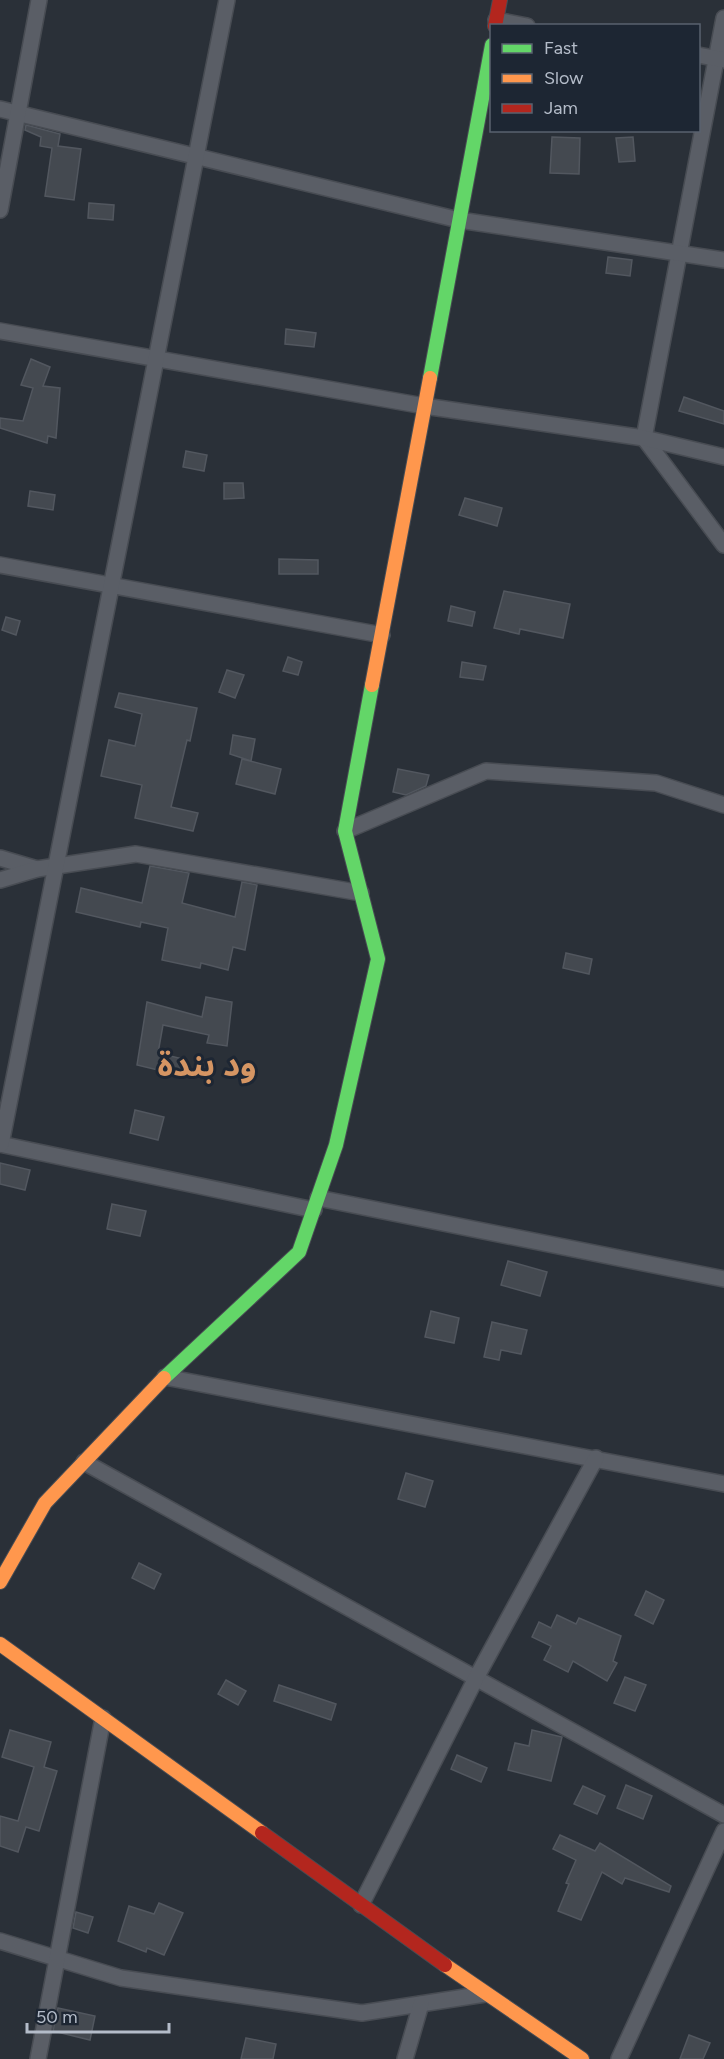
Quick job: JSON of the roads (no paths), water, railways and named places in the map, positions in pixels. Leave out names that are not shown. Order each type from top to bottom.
[{"type":"street","points":[[0,210],[39,0]]},
{"type":"street","points":[[226,0],[1,1144],[724,1280]]},
{"type":"street","points":[[496,23],[500,0]]},
{"type":"street","points":[[724,18],[720,59],[678,253],[644,438],[724,545]]},
{"type":"street","points":[[700,55],[720,59]]},
{"type":"street","points":[[0,1582],[45,1503],[165,1377],[299,1252],[336,1146],[378,959],[345,831],[490,56]]},
{"type":"street","points":[[0,109],[459,220],[724,260]]},
{"type":"street","points":[[0,332],[424,406],[644,438],[724,457]]},
{"type":"street","points":[[0,565],[382,634]]},
{"type":"street","points":[[345,831],[486,771],[656,783],[724,805]]},
{"type":"street","points":[[0,880],[37,869],[136,854],[361,893]]},
{"type":"street","points":[[0,858],[37,869]]},
{"type":"street","points":[[165,1377],[724,1484]]},
{"type":"street","points":[[362,1905],[476,1678],[596,1458]]},
{"type":"street","points":[[84,1462],[724,1815]]},
{"type":"street","points":[[0,1644],[484,1994],[582,2059]]},
{"type":"street","points":[[38,2059],[103,1718]]},
{"type":"street","points":[[619,2059],[724,1832]]},
{"type":"street","points":[[0,1941],[121,1978],[362,2013],[484,1994]]},
{"type":"street","points":[[405,2059],[421,2004]]},
{"type":"district","name":"ود بندة","points":[[207,1064]]}]
